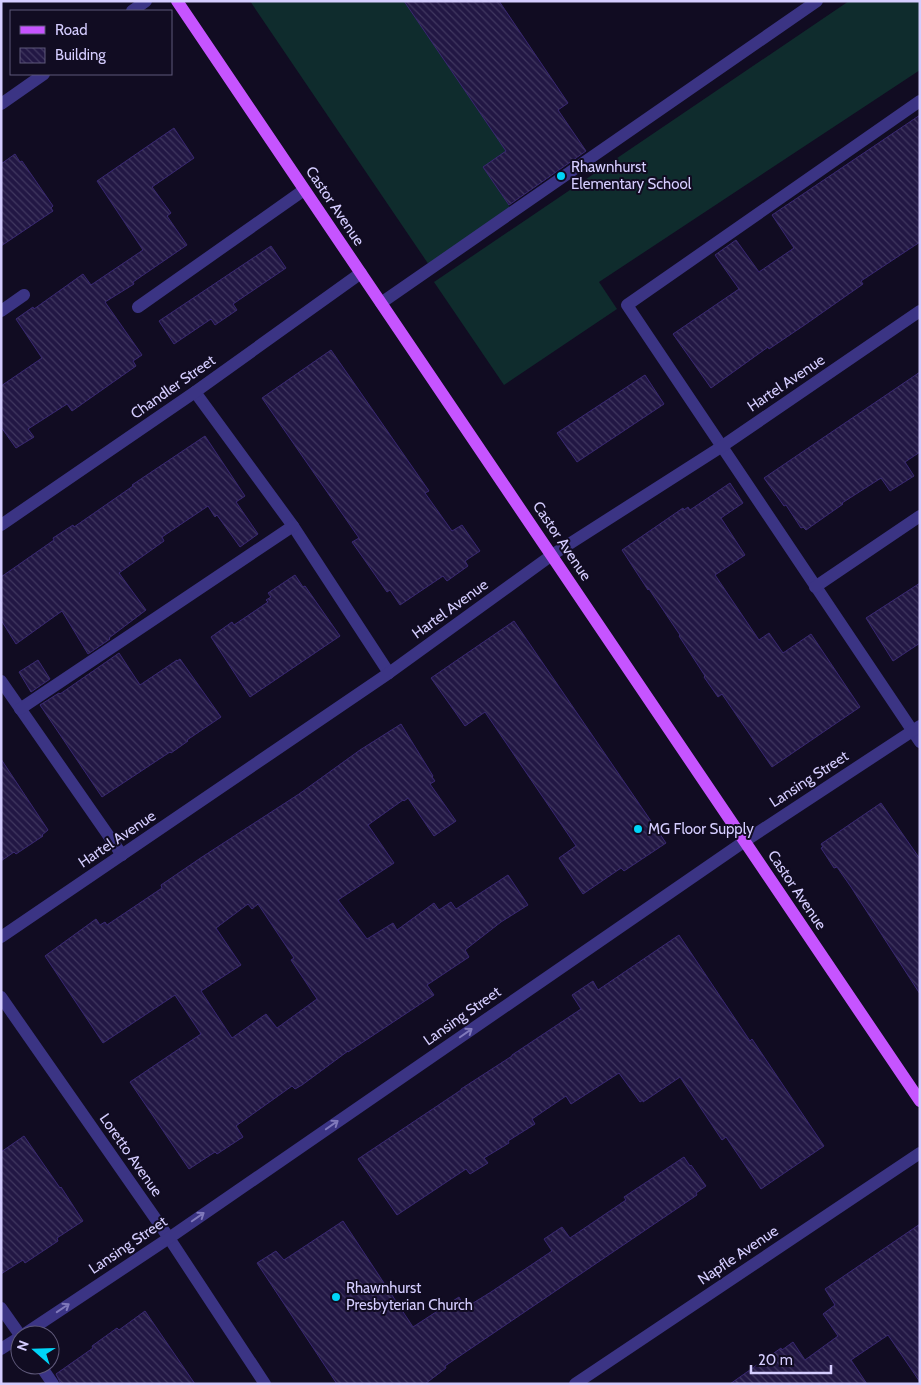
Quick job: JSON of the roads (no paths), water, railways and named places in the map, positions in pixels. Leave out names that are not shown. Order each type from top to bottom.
[{"type":"main road","name":"Castor Avenue","points":[[177,1],[920,1101]]},
{"type":"street","points":[[133,10],[146,1]]},
{"type":"street","points":[[381,303],[817,1]]},
{"type":"street","points":[[1,104],[43,75]]},
{"type":"street","points":[[920,100],[627,305],[815,587],[916,728],[920,742]]},
{"type":"street","points":[[138,307],[304,190]]},
{"type":"street","name":"Chandler Street","points":[[1,525],[195,392],[361,273]]},
{"type":"street","points":[[1,311],[24,295]]},
{"type":"street","name":"Hartel Avenue","points":[[1,937],[389,673],[552,555],[721,447],[920,311]]},
{"type":"street","points":[[195,392],[293,526],[389,673]]},
{"type":"street","points":[[815,587],[920,516]]},
{"type":"street","points":[[20,708],[293,526]]},
{"type":"street","points":[[1,681],[122,855]]},
{"type":"street","name":"Lansing Street","points":[[38,1325],[169,1238],[745,841],[916,728]]},
{"type":"street","name":"Loretto Avenue","points":[[1,997],[169,1238],[265,1384]]},
{"type":"street","name":"Napfle Avenue","points":[[575,1384],[920,1153]]},
{"type":"street","points":[[1,1308],[13,1325]]},
{"type":"place","name":"Rhawnhurst Elementary School","points":[[561,176]]},
{"type":"place","name":"MG Floor Supply","points":[[638,829]]},
{"type":"place","name":"Rhawnhurst Presbyterian Church","points":[[336,1297]]}]
